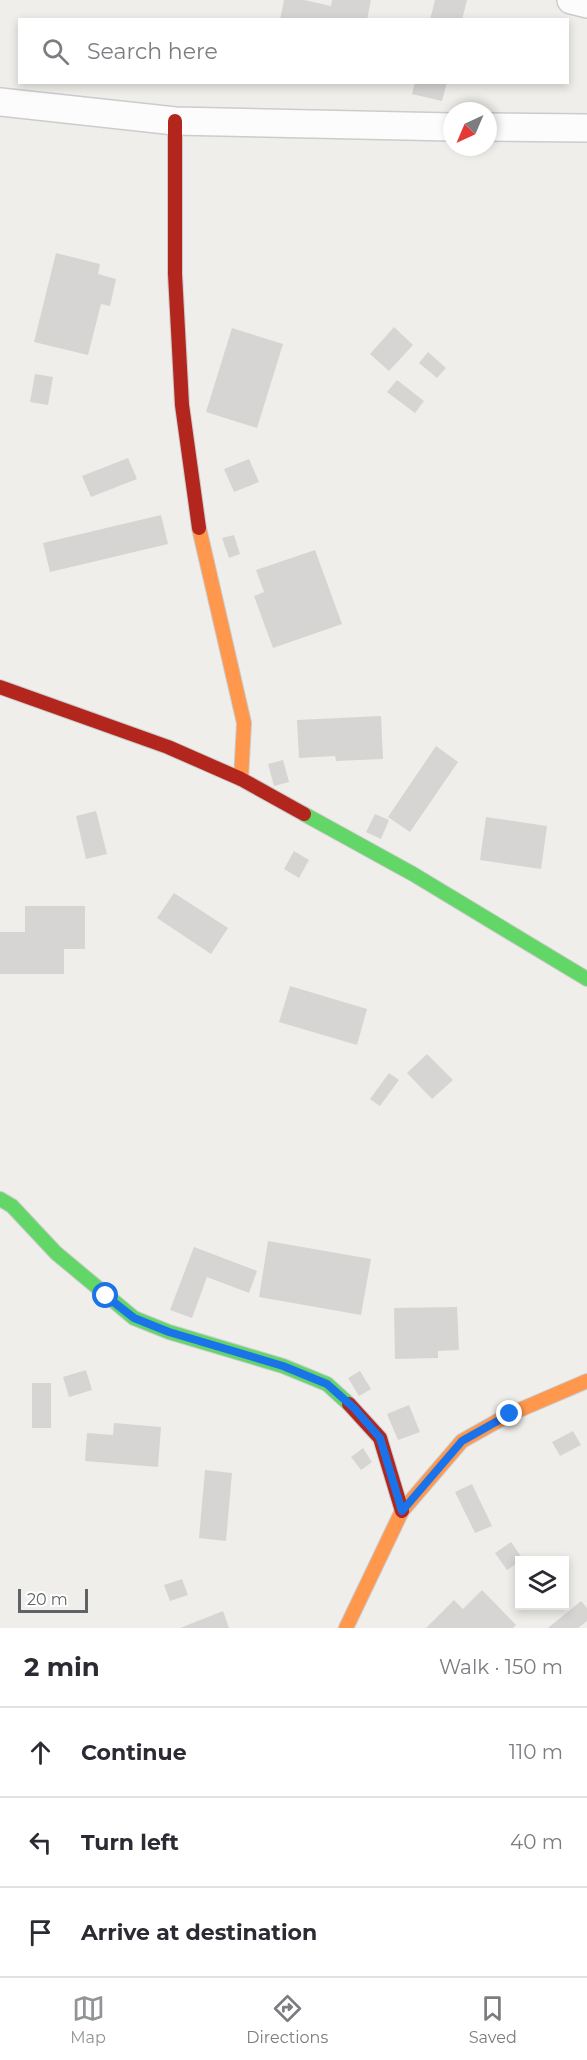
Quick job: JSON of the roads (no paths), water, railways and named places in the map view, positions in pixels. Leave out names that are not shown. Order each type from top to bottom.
[{"type":"street","points":[[571,0],[587,4]]},
{"type":"street","points":[[0,102],[175,121],[443,127]]},
{"type":"street","points":[[175,121],[175,274],[182,405],[200,535],[244,723],[241,779]]},
{"type":"street","points":[[497,127],[587,128]]},
{"type":"street","points":[[0,687],[168,747],[241,779],[413,874],[587,979]]},
{"type":"street","points":[[0,1199],[12,1206],[56,1253],[134,1318],[169,1332],[283,1366],[327,1384],[354,1408],[380,1438],[402,1511]]},
{"type":"street","points":[[346,1628],[402,1511],[462,1441],[510,1414],[587,1381]]}]
